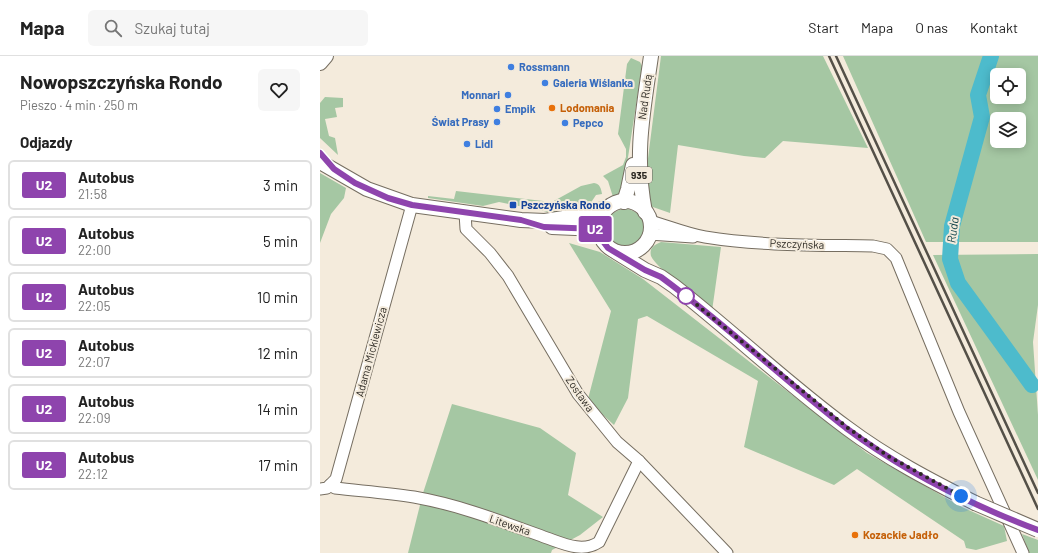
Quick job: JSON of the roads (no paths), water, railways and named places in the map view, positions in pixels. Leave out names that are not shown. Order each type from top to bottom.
[{"type":"main road","points":[[320,63],[326,56]]},
{"type":"main road","name":"Nad Rudą","points":[[624,202],[639,137],[651,56]]},
{"type":"main road","name":"Nad Rudą","points":[[639,137],[639,180],[648,222]]},
{"type":"main road","points":[[320,153],[334,169]]},
{"type":"main road","points":[[320,162],[367,189],[412,205],[465,213],[521,220],[545,221],[570,217],[607,208],[624,202],[638,205],[648,222],[642,247],[648,260],[661,277],[848,428],[888,456],[933,482],[975,503],[1038,530]]},
{"type":"main road","points":[[607,208],[601,217],[599,229],[604,243],[645,270],[661,277]]},
{"type":"main road","points":[[521,220],[544,227],[599,229]]},
{"type":"main road","points":[[616,252],[630,253],[642,247]]},
{"type":"street","name":"Adama Mickiewicza","points":[[325,487],[336,479],[412,205]]},
{"type":"street","name":"Zostawa","points":[[465,213],[466,229],[508,276],[578,394],[617,442],[639,461],[727,553]]},
{"type":"street","name":"Pszczyńska","points":[[648,222],[686,238],[704,237],[761,242],[873,246],[883,247],[890,251],[896,258],[959,412],[1023,553]]},
{"type":"street","name":"Litewska","points":[[325,487],[414,497],[468,510],[568,545],[586,547],[593,546],[599,542],[639,461]]},
{"type":"waterway","name":"Ruda","points":[[991,56],[978,95],[982,117],[952,226],[950,259],[958,283],[1032,385]]},
{"type":"railway","points":[[829,56],[1038,509]]},
{"type":"railway","points":[[836,56],[1038,493]]},
{"type":"place","name":"Rossmann","points":[[511,67]]},
{"type":"place","name":"Galeria Wiślanka","points":[[545,83]]},
{"type":"place","name":"Monnari","points":[[508,95]]},
{"type":"place","name":"Lodomania","points":[[552,108]]},
{"type":"place","name":"Empik","points":[[497,109]]},
{"type":"place","name":"Świat Prasy","points":[[497,122]]},
{"type":"place","name":"Pepco","points":[[565,123]]},
{"type":"place","name":"Lidl","points":[[467,144]]},
{"type":"place","name":"Pszczyńska Rondo","points":[[513,205]]},
{"type":"place","name":"Kozackie Jadło","points":[[855,535]]}]
